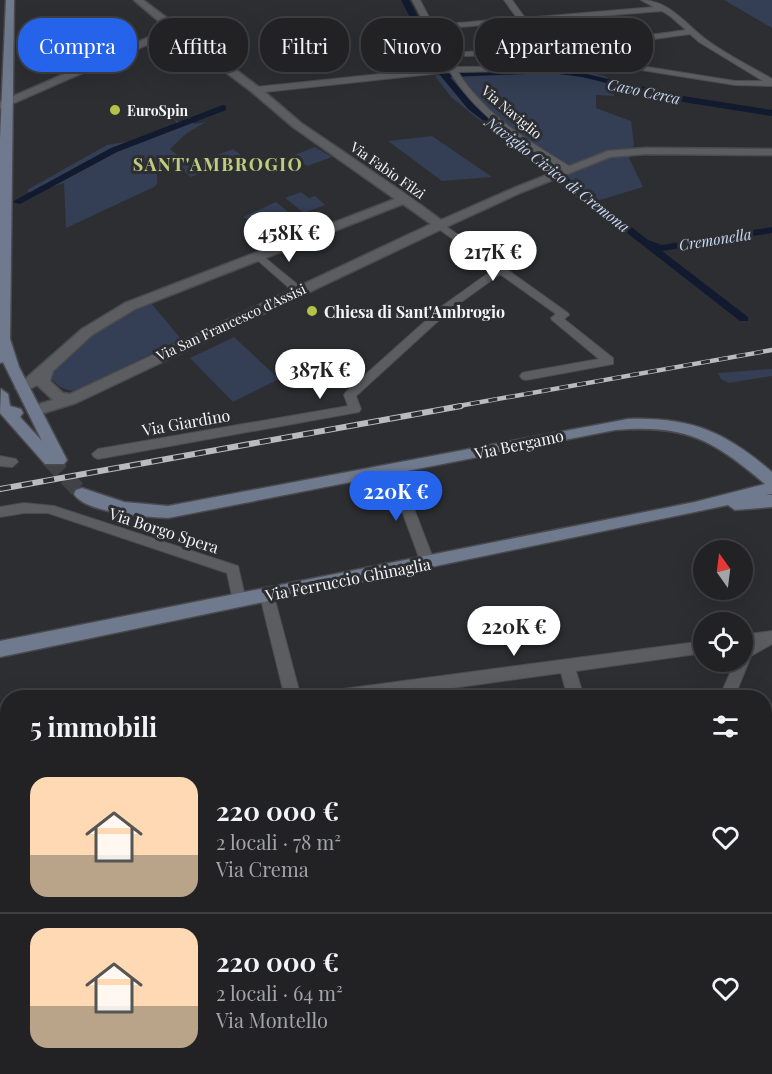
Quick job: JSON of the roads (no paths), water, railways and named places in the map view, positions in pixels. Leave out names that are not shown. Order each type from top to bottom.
[{"type":"main road","points":[[0,358],[3,340],[4,104],[10,0]]},
{"type":"main road","points":[[3,340],[54,460],[3,402]]},
{"type":"main road","points":[[3,402],[11,388],[25,392]]},
{"type":"main road","points":[[3,402],[25,392]]},
{"type":"main road","name":"Via Bergamo","points":[[82,494],[103,504],[132,511],[168,512],[639,422],[670,424],[721,441],[772,481]]},
{"type":"main road","name":"Via Ferruccio Ghinaglia","points":[[0,649],[695,508],[770,499]]},
{"type":"street","name":"Via Fabio Filzi","points":[[138,0],[162,18]]},
{"type":"street","name":"Via Naviglio","points":[[416,0],[455,73],[487,112],[517,136],[568,170]]},
{"type":"street","points":[[508,0],[516,15],[521,18]]},
{"type":"street","points":[[645,0],[673,14],[702,40],[772,83]]},
{"type":"street","points":[[549,18],[663,9]]},
{"type":"street","points":[[653,37],[692,31]]},
{"type":"street","points":[[4,104],[149,40]]},
{"type":"street","points":[[468,54],[475,54]]},
{"type":"street","points":[[256,90],[434,70],[455,73],[475,72]]},
{"type":"street","points":[[653,70],[735,83],[772,83]]},
{"type":"street","name":"Via Fabio Filzi","points":[[233,72],[297,125],[406,200],[564,315],[556,318],[609,361],[526,376]]},
{"type":"street","name":"Via San Francesco d'Assisi","points":[[25,392],[71,399],[440,225],[608,154],[624,152],[772,152]]},
{"type":"street","points":[[25,392],[43,372],[87,332],[130,306],[406,200]]},
{"type":"street","points":[[260,256],[299,291]]},
{"type":"street","name":"Via Giardino","points":[[98,454],[355,410],[350,395],[445,309],[500,269]]},
{"type":"street","points":[[43,372],[42,382],[59,397],[71,399]]},
{"type":"street","points":[[393,470],[428,563]]},
{"type":"street","name":"Via Borgo Spera","points":[[0,512],[24,508],[50,510],[233,570],[239,602]]},
{"type":"street","points":[[267,596],[291,690]]},
{"type":"street","points":[[753,648],[771,637]]},
{"type":"street","points":[[439,690],[567,667],[693,649]]},
{"type":"street","points":[[567,667],[574,690]]},
{"type":"street","points":[[729,690],[736,672]]},
{"type":"waterway","name":"Naviglio Civico di Cremona","points":[[405,0],[444,75]]},
{"type":"waterway","name":"Cavo Cerca","points":[[444,75],[551,71],[582,75],[683,99],[772,113]]},
{"type":"waterway","name":"Naviglio Civico di Cremona","points":[[444,75],[471,107],[744,319]]},
{"type":"waterway","points":[[17,202],[114,150],[223,108]]},
{"type":"waterway","name":"Cremonella","points":[[650,243],[661,248],[772,230]]},
{"type":"tunnel","points":[[50,460],[82,494]]},
{"type":"railway","points":[[453,407],[772,350]]},
{"type":"railway","points":[[0,489],[461,406]]},
{"type":"place","name":"EuroSpin","points":[[115,110]]},
{"type":"place","name":"Chiesa di Sant'Ambrogio","points":[[312,311]]},
{"type":"district","name":"SANT'AMBROGIO","points":[[218,164]]}]
